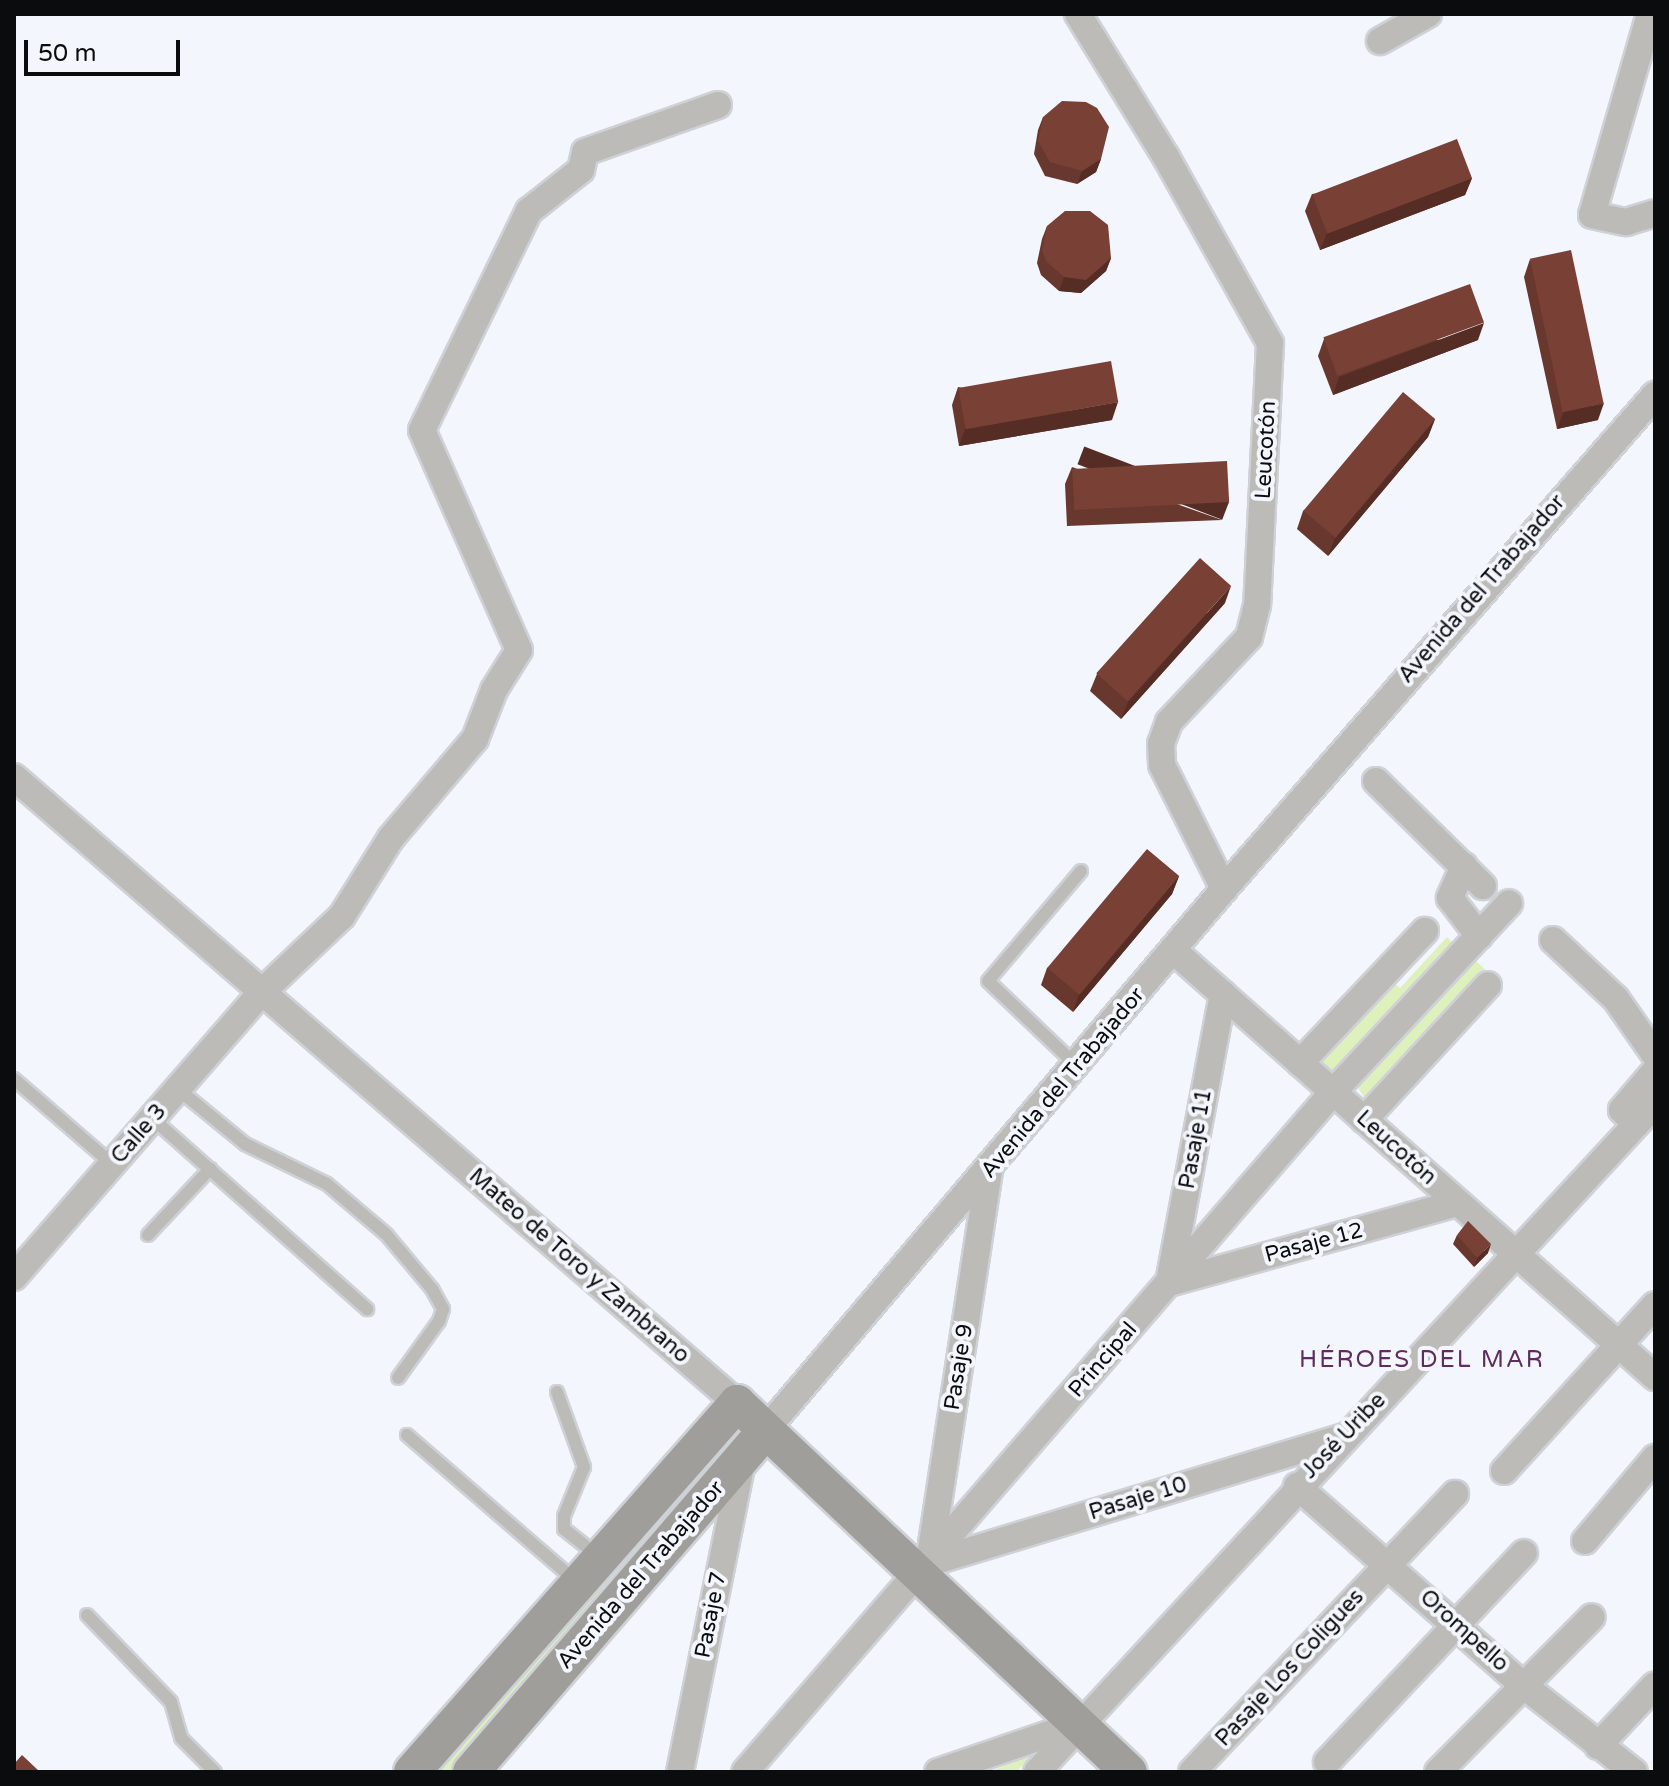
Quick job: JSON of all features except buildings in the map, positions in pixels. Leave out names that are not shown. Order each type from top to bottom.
[{"type":"street","name":"Leucotón","points":[[1078,14],[1166,157],[1270,343],[1257,605],[1249,637],[1169,722],[1161,744],[1162,765],[1224,889]]},
{"type":"street","points":[[1380,41],[1428,14]]},
{"type":"street","points":[[1650,14],[1592,215],[1626,222],[1655,213]]},
{"type":"street","name":"Calle 3","points":[[14,1277],[263,991],[342,916],[391,838],[475,739],[494,690],[519,650],[422,430],[529,211],[581,170],[585,152],[718,105]]},
{"type":"street","name":"Avenida del Trabajador","points":[[481,1766],[629,1586],[1078,1067],[1224,889],[1655,395]]},
{"type":"street","name":"Mateo de Toro y Zambrano","points":[[14,777],[737,1403],[754,1445],[924,1569],[1129,1772]]},
{"type":"street","points":[[1376,781],[1483,886]]},
{"type":"street","points":[[1464,866],[1450,898],[1471,943]]},
{"type":"street","name":"Principal","points":[[745,1772],[924,1569],[1333,1092],[1509,903]]},
{"type":"street","points":[[1300,1063],[1425,931]]},
{"type":"street","points":[[1553,940],[1616,999],[1655,1055]]},
{"type":"street","name":"Leucotón","points":[[1174,951],[1655,1377]]},
{"type":"street","points":[[1364,1120],[1488,985]]},
{"type":"street","name":"Pasaje 11","points":[[1169,1283],[1223,994]]},
{"type":"street","points":[[1636,1124],[1622,1110],[1655,1071]]},
{"type":"street","name":"José Uribe","points":[[1037,1772],[1297,1486],[1655,1104]]},
{"type":"street","name":"Pasaje 9","points":[[924,1569],[989,1170]]},
{"type":"street","name":"Pasaje 12","points":[[1169,1283],[1458,1203]]},
{"type":"street","points":[[1504,1471],[1655,1305]]},
{"type":"street","name":"Avenida del Trabajador","points":[[412,1772],[737,1403]]},
{"type":"street","name":"Pasaje 10","points":[[924,1569],[1346,1436]]},
{"type":"street","name":"Pasaje 7","points":[[680,1772],[754,1445]]},
{"type":"street","points":[[1585,1541],[1655,1458]]},
{"type":"street","name":"Orompello","points":[[1297,1486],[1523,1685],[1630,1771]]},
{"type":"street","name":"Pasaje Los Coligues","points":[[1192,1772],[1455,1494]]},
{"type":"street","points":[[1327,1762],[1524,1553]]},
{"type":"street","points":[[589,1570],[629,1586]]},
{"type":"street","points":[[1438,1772],[1592,1617]]},
{"type":"street","points":[[1598,1746],[1655,1685]]},
{"type":"street","points":[[938,1772],[1078,1724]]},
{"type":"lane","points":[[1078,1067],[988,981],[1081,871]]},
{"type":"lane","points":[[14,1079],[112,1164]]},
{"type":"lane","points":[[178,1089],[245,1144],[327,1184],[386,1234],[432,1289],[443,1309],[439,1321],[398,1378]]},
{"type":"lane","points":[[152,1118],[367,1309]]},
{"type":"lane","points":[[148,1235],[210,1169]]},
{"type":"lane","points":[[557,1392],[584,1467],[564,1516],[564,1529],[589,1570]]},
{"type":"lane","points":[[407,1435],[589,1570]]},
{"type":"lane","points":[[87,1615],[171,1702],[181,1738],[215,1772]]},
{"type":"green space","points":[[1447,937],[1457,947],[1341,1069],[1328,1070],[1319,1059],[1392,981],[1400,988]]},
{"type":"green space","points":[[1474,959],[1490,974],[1367,1102],[1357,1086]]},
{"type":"green space","points":[[731,1429],[745,1430],[634,1567],[625,1565],[618,1556]]},
{"type":"green space","points":[[600,1578],[611,1580],[614,1591],[457,1772],[429,1772]]},
{"type":"green space","points":[[1031,1755],[1017,1772],[989,1772]]},
{"type":"district","name":"HÉROES DEL MAR","points":[[1422,1360]]}]
